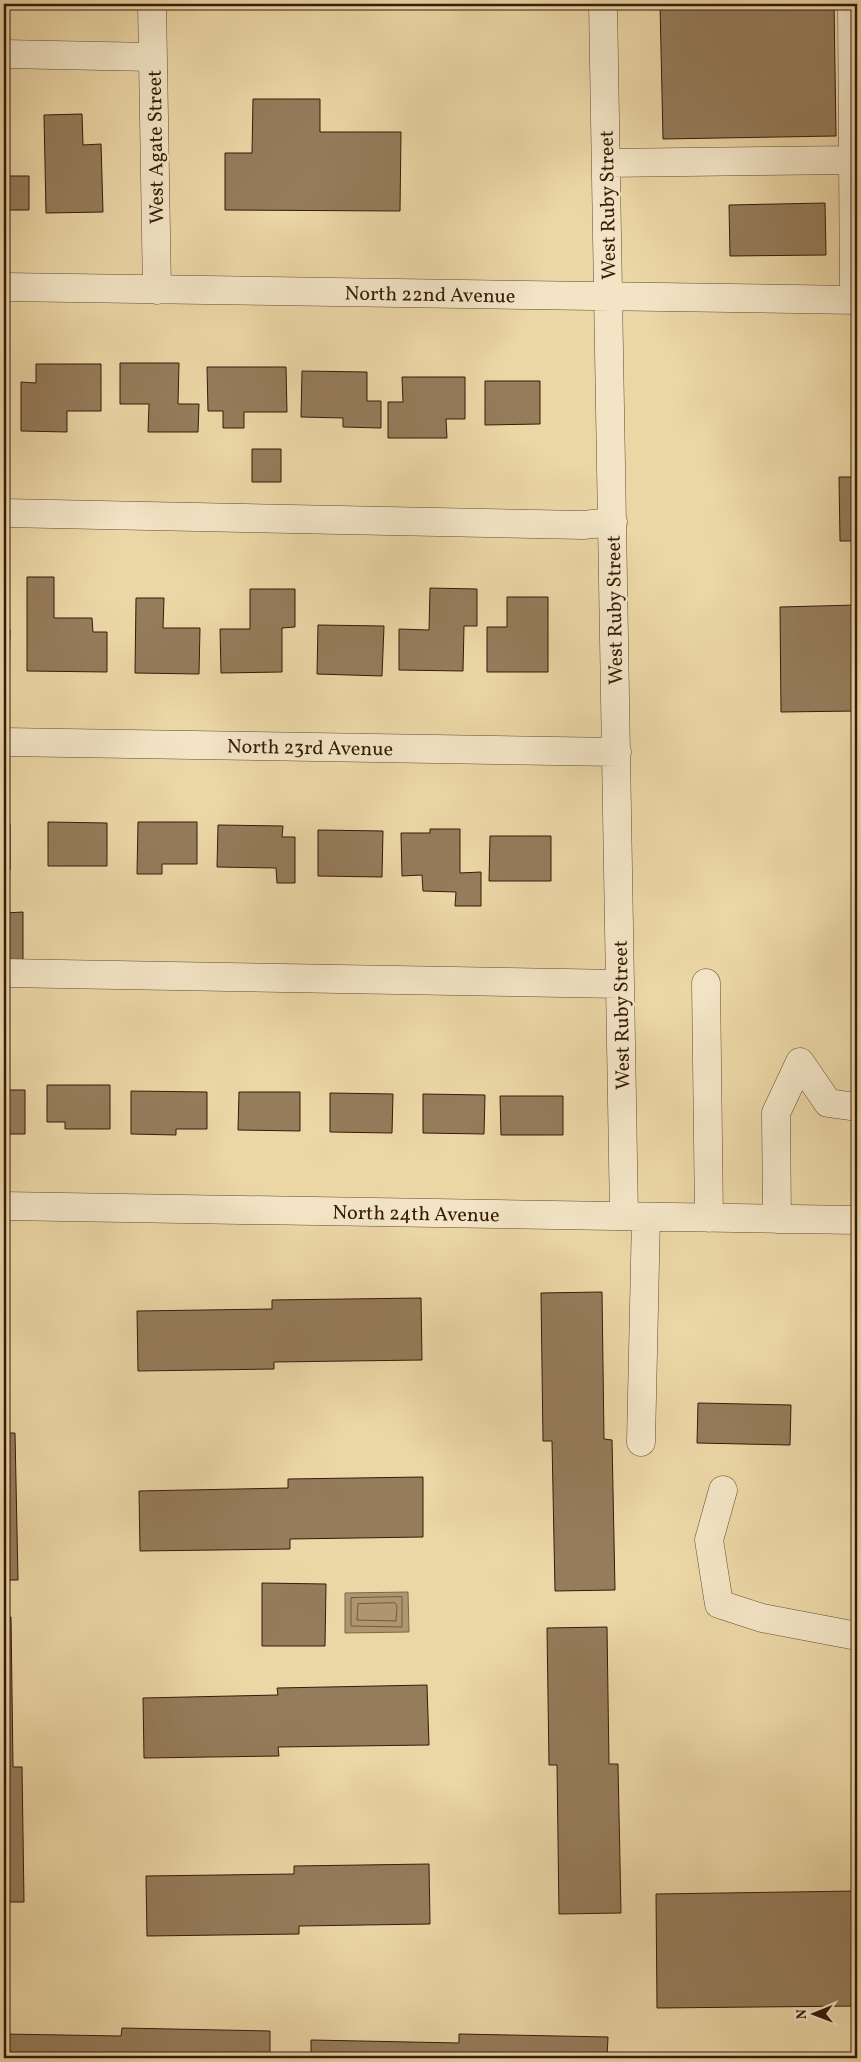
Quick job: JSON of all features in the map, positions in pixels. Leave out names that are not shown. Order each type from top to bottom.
[{"type":"street","name":"West Agate Street","points":[[152,4],[157,290]]},
{"type":"street","name":"West Ruby Street","points":[[604,4],[620,984],[635,1217],[641,1442]]},
{"type":"street","points":[[852,4],[855,58],[853,160],[856,300]]},
{"type":"street","points":[[4,54],[153,57]]},
{"type":"street","points":[[606,163],[853,160]]},
{"type":"street","name":"North 22nd Avenue","points":[[4,287],[856,300]]},
{"type":"street","points":[[4,514],[583,525],[612,522]]},
{"type":"street","name":"North 23rd Avenue","points":[[4,742],[616,752]]},
{"type":"street","points":[[4,973],[620,984]]},
{"type":"street","points":[[706,983],[709,1218]]},
{"type":"street","points":[[777,1219],[776,1113],[800,1062],[828,1103],[857,1107]]},
{"type":"street","name":"North 24th Avenue","points":[[4,1206],[857,1220]]},
{"type":"street","points":[[723,1490],[709,1540],[719,1604],[762,1618],[857,1636]]},
{"type":"water","points":[[408,1592],[409,1632],[345,1633],[345,1593]]},
{"type":"building","points":[[660,4],[834,4],[836,136],[663,139]]},
{"type":"building","points":[[253,99],[320,99],[320,132],[401,132],[400,211],[225,210],[225,153],[252,153]]},
{"type":"building","points":[[82,114],[83,145],[101,144],[103,212],[46,213],[44,115]]},
{"type":"building","points":[[4,176],[29,176],[29,210],[4,210]]},
{"type":"building","points":[[825,203],[826,255],[730,256],[729,205]]},
{"type":"building","points":[[120,363],[179,363],[178,404],[199,404],[198,432],[148,432],[149,404],[120,404]]},
{"type":"building","points":[[36,364],[101,364],[101,411],[67,411],[67,432],[21,431],[21,382],[36,383]]},
{"type":"building","points":[[207,367],[286,367],[287,412],[244,412],[244,428],[223,428],[223,411],[208,411]]},
{"type":"building","points":[[302,371],[367,372],[367,401],[381,401],[381,428],[343,427],[343,418],[301,417]]},
{"type":"building","points":[[402,377],[465,377],[465,419],[446,419],[447,438],[388,438],[388,402],[403,402]]},
{"type":"building","points":[[485,381],[540,381],[540,424],[485,425]]},
{"type":"building","points":[[252,449],[281,449],[281,482],[252,482]]},
{"type":"building","points":[[839,477],[857,477],[857,541],[840,541]]},
{"type":"building","points":[[27,577],[54,577],[54,618],[92,618],[93,632],[107,632],[107,672],[27,671]]},
{"type":"building","points":[[430,588],[477,589],[477,626],[464,626],[463,671],[399,670],[399,629],[429,630]]},
{"type":"building","points":[[250,589],[295,589],[295,627],[282,628],[282,672],[221,673],[220,629],[250,629]]},
{"type":"building","points":[[507,597],[548,597],[548,672],[487,672],[487,627],[507,627]]},
{"type":"building","points":[[136,598],[164,598],[163,628],[200,628],[199,674],[135,673]]},
{"type":"building","points":[[857,605],[857,711],[781,712],[780,607]]},
{"type":"building","points":[[318,625],[384,626],[382,676],[317,674]]},
{"type":"building","points":[[4,630],[10,630],[9,667],[4,667]]},
{"type":"building","points":[[48,822],[107,823],[107,866],[48,866]]},
{"type":"building","points":[[138,822],[197,822],[197,864],[162,864],[162,874],[137,874]]},
{"type":"building","points":[[4,824],[10,824],[10,870],[4,870]]},
{"type":"building","points":[[218,825],[283,826],[282,837],[295,837],[295,883],[277,883],[276,868],[217,867]]},
{"type":"building","points":[[430,829],[460,829],[460,873],[481,872],[481,906],[455,906],[456,892],[423,891],[422,875],[402,876],[401,833],[430,833]]},
{"type":"building","points":[[318,830],[383,831],[382,877],[318,876]]},
{"type":"building","points":[[490,836],[551,836],[551,881],[489,881]]},
{"type":"building","points":[[23,912],[23,960],[4,960],[4,913]]},
{"type":"building","points":[[47,1085],[110,1085],[110,1129],[65,1129],[65,1122],[47,1122]]},
{"type":"building","points":[[4,1090],[25,1090],[25,1134],[4,1134]]},
{"type":"building","points":[[131,1091],[207,1092],[207,1129],[176,1129],[176,1135],[131,1134]]},
{"type":"building","points":[[239,1092],[300,1092],[300,1131],[238,1130]]},
{"type":"building","points":[[330,1093],[393,1094],[392,1133],[330,1132]]},
{"type":"building","points":[[423,1094],[485,1095],[484,1134],[423,1133]]},
{"type":"building","points":[[500,1096],[563,1096],[563,1135],[501,1135]]},
{"type":"building","points":[[4,1284],[7,1433],[15,1433],[18,1580],[4,1580]]},
{"type":"building","points":[[602,1292],[604,1439],[612,1440],[615,1590],[555,1591],[552,1441],[543,1441],[541,1293]]},
{"type":"building","points":[[421,1298],[422,1360],[274,1362],[274,1369],[138,1371],[137,1311],[272,1309],[272,1300]]},
{"type":"building","points":[[698,1403],[791,1405],[790,1445],[697,1443]]},
{"type":"building","points":[[423,1477],[423,1537],[290,1539],[290,1549],[140,1551],[139,1491],[288,1488],[288,1479]]},
{"type":"building","points":[[262,1583],[326,1584],[325,1646],[262,1646]]},
{"type":"building","points":[[4,1617],[11,1617],[13,1767],[22,1767],[24,1902],[4,1902]]},
{"type":"building","points":[[607,1627],[609,1764],[618,1764],[621,1913],[559,1914],[557,1765],[549,1765],[547,1628]]},
{"type":"building","points":[[427,1685],[429,1745],[278,1747],[279,1756],[144,1758],[143,1698],[278,1695],[277,1688]]},
{"type":"building","points":[[429,1864],[430,1924],[299,1926],[299,1934],[147,1936],[146,1876],[294,1874],[294,1866]]},
{"type":"building","points":[[857,1891],[857,2006],[657,2008],[656,1894]]},
{"type":"building","points":[[122,2028],[270,2031],[270,2058],[4,2058],[4,2034],[121,2036]]},
{"type":"building","points":[[459,2034],[608,2037],[607,2058],[311,2058],[311,2040],[459,2043]]}]
